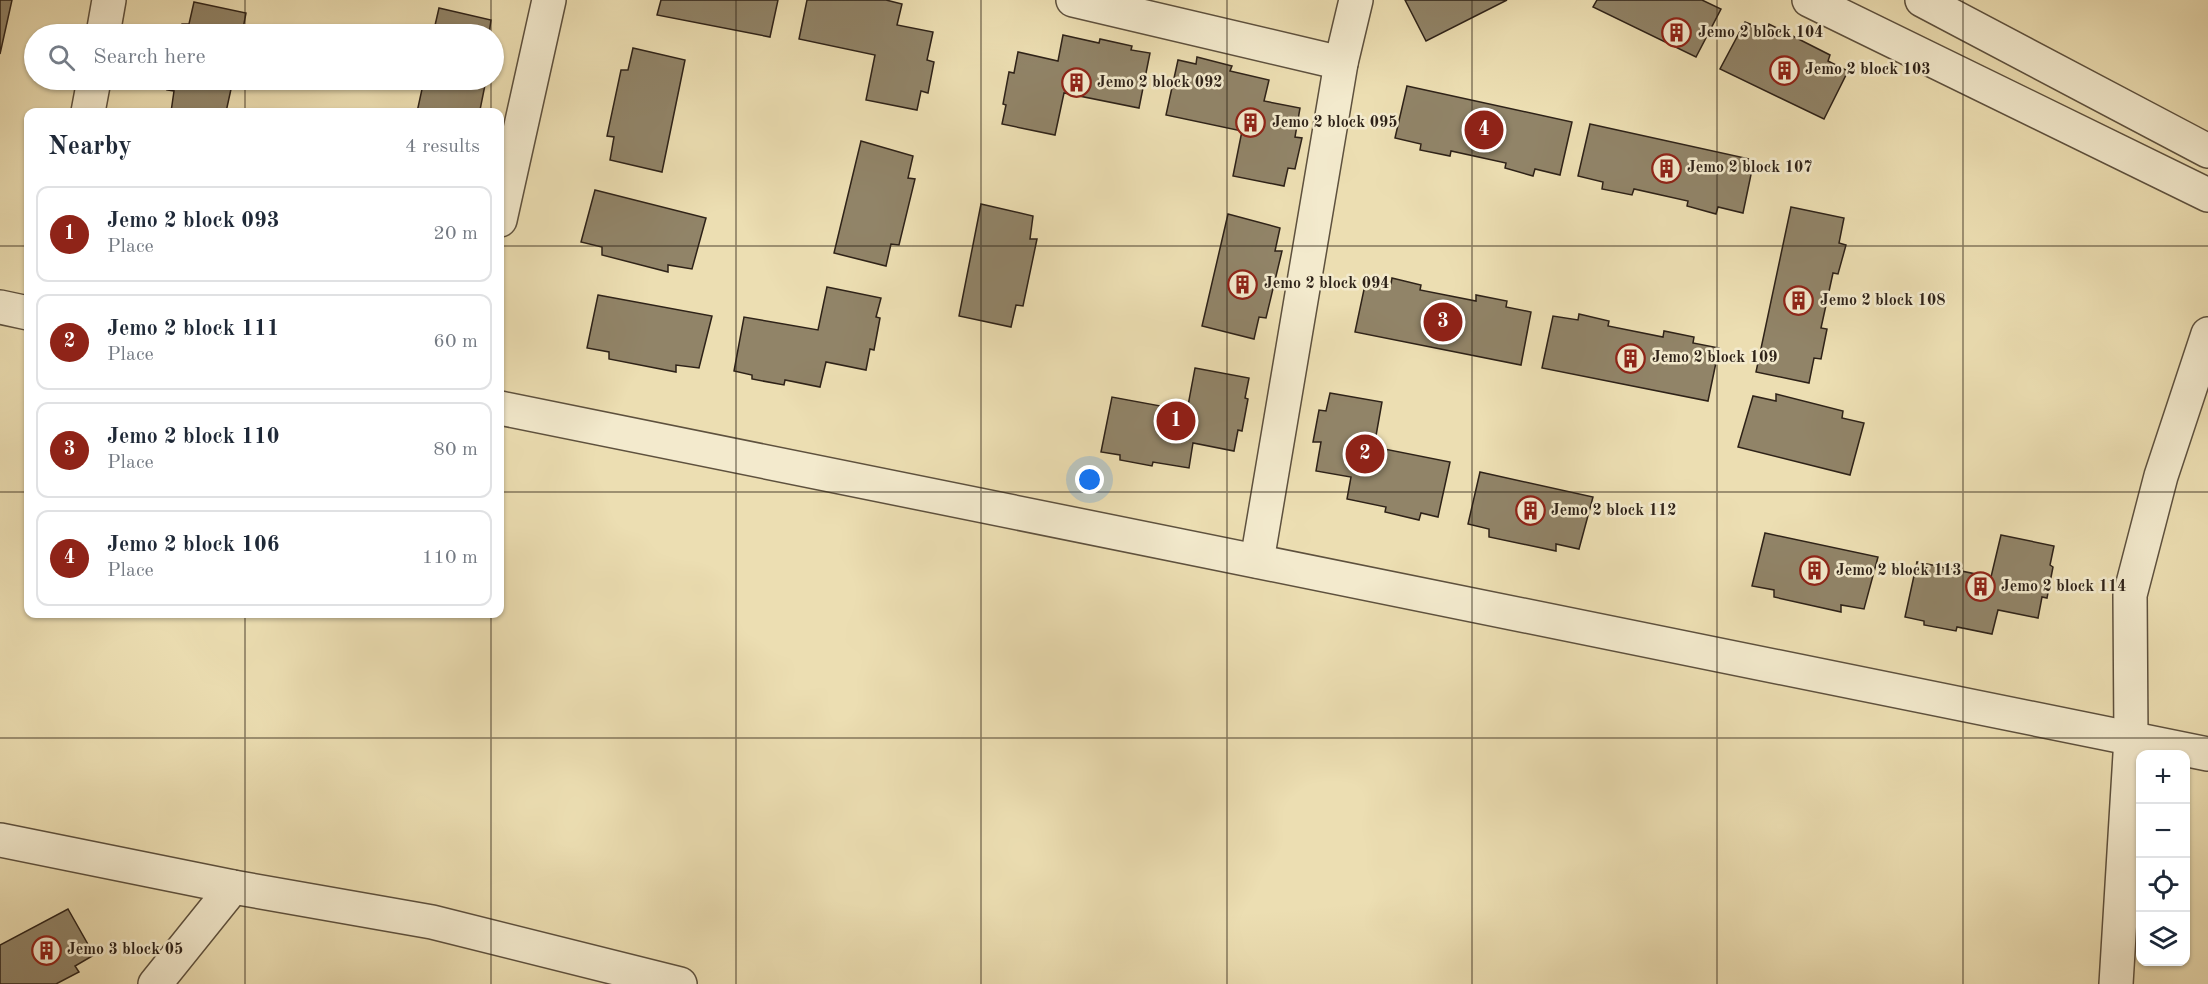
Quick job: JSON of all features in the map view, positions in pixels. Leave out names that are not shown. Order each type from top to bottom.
[{"type":"street","points":[[105,24],[109,0]]},
{"type":"street","points":[[504,202],[549,0]]},
{"type":"street","points":[[1073,0],[1341,63]]},
{"type":"street","points":[[1257,561],[1341,63],[1356,0]]},
{"type":"street","points":[[1809,0],[2208,195]]},
{"type":"street","points":[[1922,0],[2208,151]]},
{"type":"street","points":[[89,108],[92,90]]},
{"type":"street","points":[[0,307],[24,312]]},
{"type":"street","points":[[2116,984],[2131,738],[2130,595],[2161,476],[2208,334]]},
{"type":"street","points":[[504,409],[2208,754]]},
{"type":"street","points":[[0,840],[233,887],[432,922],[680,984]]},
{"type":"street","points":[[155,984],[233,887]]},
{"type":"building","points":[[0,0],[12,0],[0,54]]},
{"type":"building","points":[[661,0],[778,0],[770,37],[657,15]]},
{"type":"building","points":[[807,0],[886,0],[902,4],[897,25],[933,32],[927,60],[934,62],[928,93],[921,91],[917,110],[866,100],[875,55],[799,39]]},
{"type":"building","points":[[1405,0],[1507,0],[1426,41]]},
{"type":"building","name":"Jemo 2 block 104","points":[[1597,0],[1702,0],[1721,9],[1696,57],[1593,7]]},
{"type":"building","points":[[194,2],[246,13],[244,24],[189,24]]},
{"type":"building","points":[[439,8],[491,20],[490,24],[435,24]]},
{"type":"building","name":"Jemo 2 block 103","points":[[1745,22],[1767,31],[1769,24],[1830,55],[1828,61],[1848,71],[1824,119],[1720,69]]},
{"type":"building","name":"Jemo 2 block 092","points":[[1063,35],[1099,43],[1100,39],[1132,46],[1131,50],[1150,53],[1139,108],[1064,93],[1055,135],[1002,124],[1009,72],[1014,73],[1018,52],[1058,61]]},
{"type":"building","points":[[633,48],[685,60],[662,172],[610,160],[614,137],[607,136],[621,70],[628,70]]},
{"type":"building","name":"Jemo 2 block 095","points":[[1197,57],[1232,66],[1230,71],[1269,80],[1264,101],[1300,108],[1295,137],[1302,138],[1295,169],[1288,168],[1284,186],[1233,176],[1242,131],[1166,115],[1178,60],[1196,64]]},
{"type":"building","points":[[1407,86],[1572,122],[1560,175],[1535,169],[1533,176],[1505,168],[1506,163],[1451,151],[1450,156],[1420,150],[1421,144],[1395,138]]},
{"type":"building","points":[[167,90],[231,90],[227,108],[172,108],[174,91]]},
{"type":"building","points":[[422,90],[484,90],[480,108],[418,108]]},
{"type":"building","name":"Jemo 2 block 107","points":[[1590,124],[1754,160],[1743,213],[1718,207],[1716,214],[1687,206],[1688,201],[1634,189],[1632,195],[1602,189],[1603,182],[1578,176]]},
{"type":"building","points":[[861,141],[913,156],[908,178],[915,179],[899,245],[891,244],[886,266],[834,253]]},
{"type":"building","points":[[595,190],[706,218],[692,269],[668,265],[668,272],[602,255],[602,247],[581,242]]},
{"type":"building","points":[[981,204],[1033,216],[1030,239],[1037,239],[1023,306],[1016,305],[1011,327],[959,316]]},
{"type":"building","name":"Jemo 2 block 108","points":[[1791,207],[1844,218],[1839,243],[1846,245],[1838,274],[1833,273],[1821,328],[1827,329],[1821,359],[1814,358],[1809,383],[1756,372]]},
{"type":"building","name":"Jemo 2 block 094","points":[[1228,214],[1280,228],[1275,251],[1282,251],[1266,318],[1259,317],[1254,339],[1202,326]]},
{"type":"building","points":[[1392,278],[1421,285],[1420,290],[1476,301],[1476,295],[1507,301],[1506,307],[1531,312],[1521,365],[1355,332],[1366,280],[1391,284]]},
{"type":"building","points":[[827,287],[881,298],[876,317],[880,318],[874,350],[870,349],[866,370],[826,362],[820,387],[785,380],[784,385],[752,379],[752,375],[734,371],[744,317],[818,330]]},
{"type":"building","points":[[598,295],[712,316],[699,368],[676,365],[676,372],[609,359],[609,352],[587,348]]},
{"type":"building","name":"Jemo 2 block 109","points":[[1579,314],[1609,321],[1608,326],[1663,337],[1664,331],[1694,337],[1693,343],[1719,348],[1708,401],[1542,368],[1553,316],[1578,320]]},
{"type":"building","points":[[1195,368],[1249,378],[1242,431],[1238,430],[1234,451],[1193,443],[1189,468],[1153,462],[1152,466],[1120,460],[1120,455],[1101,452],[1112,397],[1187,411]]},
{"type":"building","points":[[1330,393],[1382,402],[1374,447],[1450,462],[1438,517],[1421,513],[1419,520],[1385,512],[1386,507],[1347,499],[1351,477],[1316,471],[1321,442],[1313,442],[1319,410],[1326,411]]},
{"type":"building","points":[[1776,394],[1843,411],[1842,418],[1864,423],[1850,475],[1738,447],[1753,396],[1776,401]]},
{"type":"building","name":"Jemo 2 block 112","points":[[1480,472],[1593,497],[1579,549],[1556,544],[1556,551],[1489,537],[1489,529],[1468,524]]},
{"type":"building","name":"Jemo 2 block 113","points":[[1765,533],[1878,557],[1864,609],[1841,605],[1841,612],[1774,597],[1774,590],[1752,586]]},
{"type":"building","name":"Jemo 2 block 114","points":[[2001,535],[2054,546],[2050,565],[2053,567],[2047,598],[2042,597],[2038,618],[1998,610],[1992,634],[1957,627],[1956,631],[1924,625],[1924,621],[1905,617],[1917,562],[1991,577]]},
{"type":"building","name":"Jemo 3 block 05","points":[[68,909],[94,955],[75,966],[79,972],[56,984],[0,984],[0,945]]},
{"type":"place","name":"Jemo 2 block 104","points":[[1677,33]]},
{"type":"place","name":"Jemo 2 block 103","points":[[1784,70]]},
{"type":"place","name":"Jemo 2 block 092","points":[[1076,83]]},
{"type":"place","name":"Jemo 2 block 095","points":[[1251,123]]},
{"type":"place","name":"Jemo 2 block 106","points":[[1484,130]]},
{"type":"place","name":"Jemo 2 block 107","points":[[1666,168]]},
{"type":"place","name":"Jemo 2 block 094","points":[[1243,284]]},
{"type":"place","name":"Jemo 2 block 108","points":[[1799,301]]},
{"type":"place","name":"Jemo 2 block 110","points":[[1443,322]]},
{"type":"place","name":"Jemo 2 block 109","points":[[1631,358]]},
{"type":"place","name":"Jemo 2 block 093","points":[[1176,421]]},
{"type":"place","name":"Jemo 2 block 111","points":[[1365,454]]},
{"type":"place","name":"Jemo 2 block 112","points":[[1530,511]]},
{"type":"place","name":"Jemo 2 block 113","points":[[1815,571]]},
{"type":"place","name":"Jemo 2 block 114","points":[[1980,587]]},
{"type":"place","name":"Jemo 3 block 05","points":[[46,950]]}]
